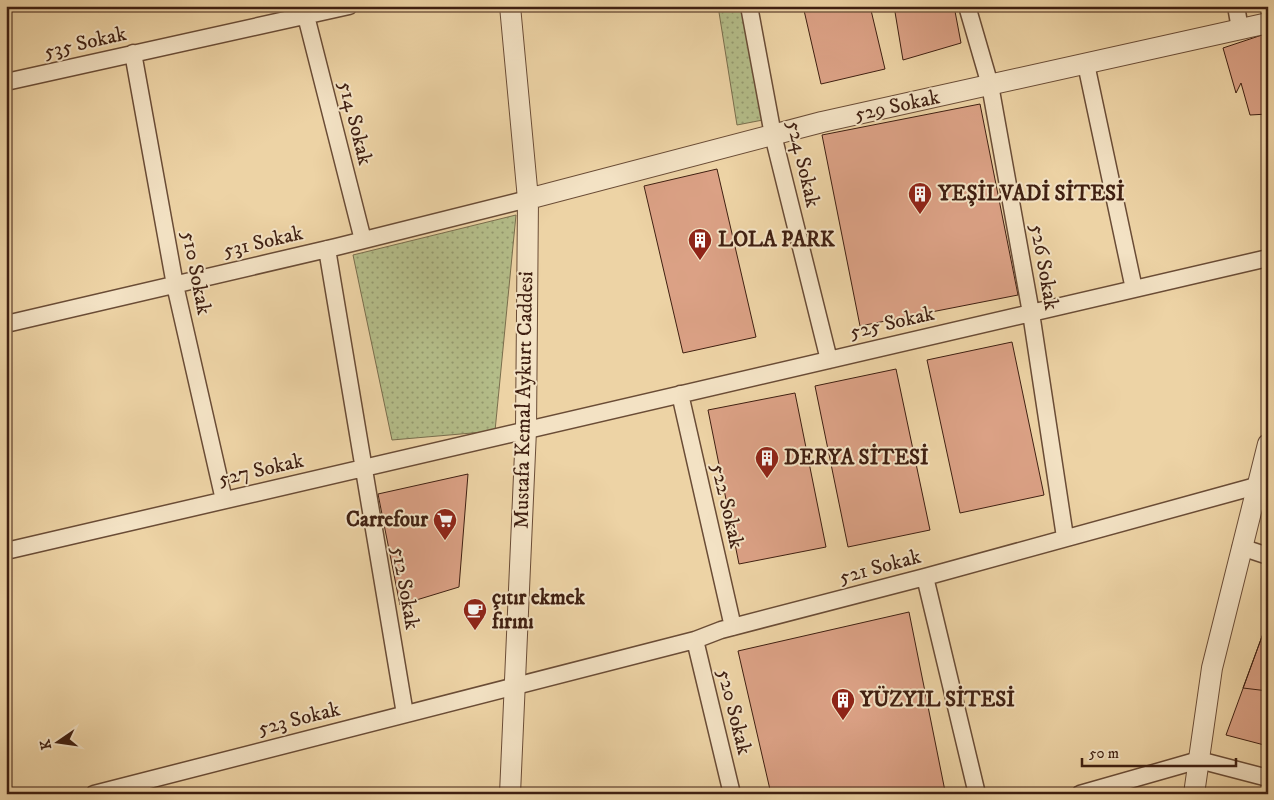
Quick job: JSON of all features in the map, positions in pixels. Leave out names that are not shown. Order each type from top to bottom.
[{"type":"street","name":"535 Sokak","points":[[6,82],[349,6]]},
{"type":"street","name":"Mustafa Kemal Aykurt Caddesi","points":[[510,6],[528,199],[526,430],[510,794]]},
{"type":"street","name":"524 Sokak","points":[[749,6],[773,135],[829,360]]},
{"type":"street","name":"526 Sokak","points":[[967,6],[990,85],[1031,313],[1065,537]]},
{"type":"street","points":[[1236,6],[1240,29]]},
{"type":"street","name":"514 Sokak","points":[[306,16],[363,240]]},
{"type":"street","name":"529 Sokak","points":[[528,199],[822,122],[1268,23]]},
{"type":"street","name":"510 Sokak","points":[[133,53],[175,284],[224,500]]},
{"type":"street","points":[[1086,64],[1134,289]]},
{"type":"street","name":"531 Sokak","points":[[6,324],[327,249],[528,199]]},
{"type":"street","name":"512 Sokak","points":[[327,249],[405,714]]},
{"type":"street","name":"525 Sokak","points":[[526,430],[1268,258]]},
{"type":"street","name":"522 Sokak","points":[[680,394],[733,627]]},
{"type":"street","name":"527 Sokak","points":[[6,551],[526,430]]},
{"type":"street","points":[[1194,794],[1212,668],[1268,444]]},
{"type":"street","name":"521 Sokak","points":[[514,686],[695,640],[733,627],[925,577],[1256,486]]},
{"type":"street","points":[[1241,547],[1268,556]]},
{"type":"street","points":[[925,577],[977,794]]},
{"type":"street","name":"520 Sokak","points":[[695,640],[732,794]]},
{"type":"street","name":"523 Sokak","points":[[94,794],[514,686]]},
{"type":"street","points":[[1080,794],[1199,760],[1268,778]]},
{"type":"green space","points":[[718,6],[747,6],[768,119],[737,125]]},
{"type":"green space","points":[[516,215],[495,431],[392,440],[353,255]]},
{"type":"building","points":[[803,6],[870,6],[885,69],[821,84]]},
{"type":"building","points":[[894,6],[954,6],[961,43],[903,60]]},
{"type":"building","points":[[1268,33],[1268,114],[1250,115],[1241,83],[1236,93],[1223,48]]},
{"type":"building","name":"YEŞİLVADİ SİTESİ","points":[[980,104],[1018,295],[860,326],[822,135]]},
{"type":"building","name":"LOLA PARK","points":[[717,169],[756,337],[683,353],[644,186]]},
{"type":"building","points":[[1012,342],[1044,495],[960,513],[927,360]]},
{"type":"building","points":[[896,369],[930,530],[848,547],[815,386]]},
{"type":"building","name":"DERYA SİTESİ","points":[[795,393],[826,547],[739,564],[708,410]]},
{"type":"building","points":[[468,474],[459,587],[400,605],[378,494]]},
{"type":"building","name":"YÜZYIL SİTESİ","points":[[909,612],[945,791],[935,794],[771,794],[738,651]]},
{"type":"building","points":[[1268,620],[1268,746],[1226,735]]},
{"type":"building","points":[[1268,620],[1268,691],[1243,688]]},
{"type":"place","name":"YEŞİLVADİ SİTESİ","points":[[920,215]]},
{"type":"place","name":"LOLA PARK","points":[[700,261]]},
{"type":"place","name":"DERYA SİTESİ","points":[[767,479]]},
{"type":"place","name":"Carrefour","points":[[445,541]]},
{"type":"place","name":"çıtır ekmek fırını","points":[[475,631]]},
{"type":"place","name":"YÜZYIL SİTESİ","points":[[843,721]]}]
